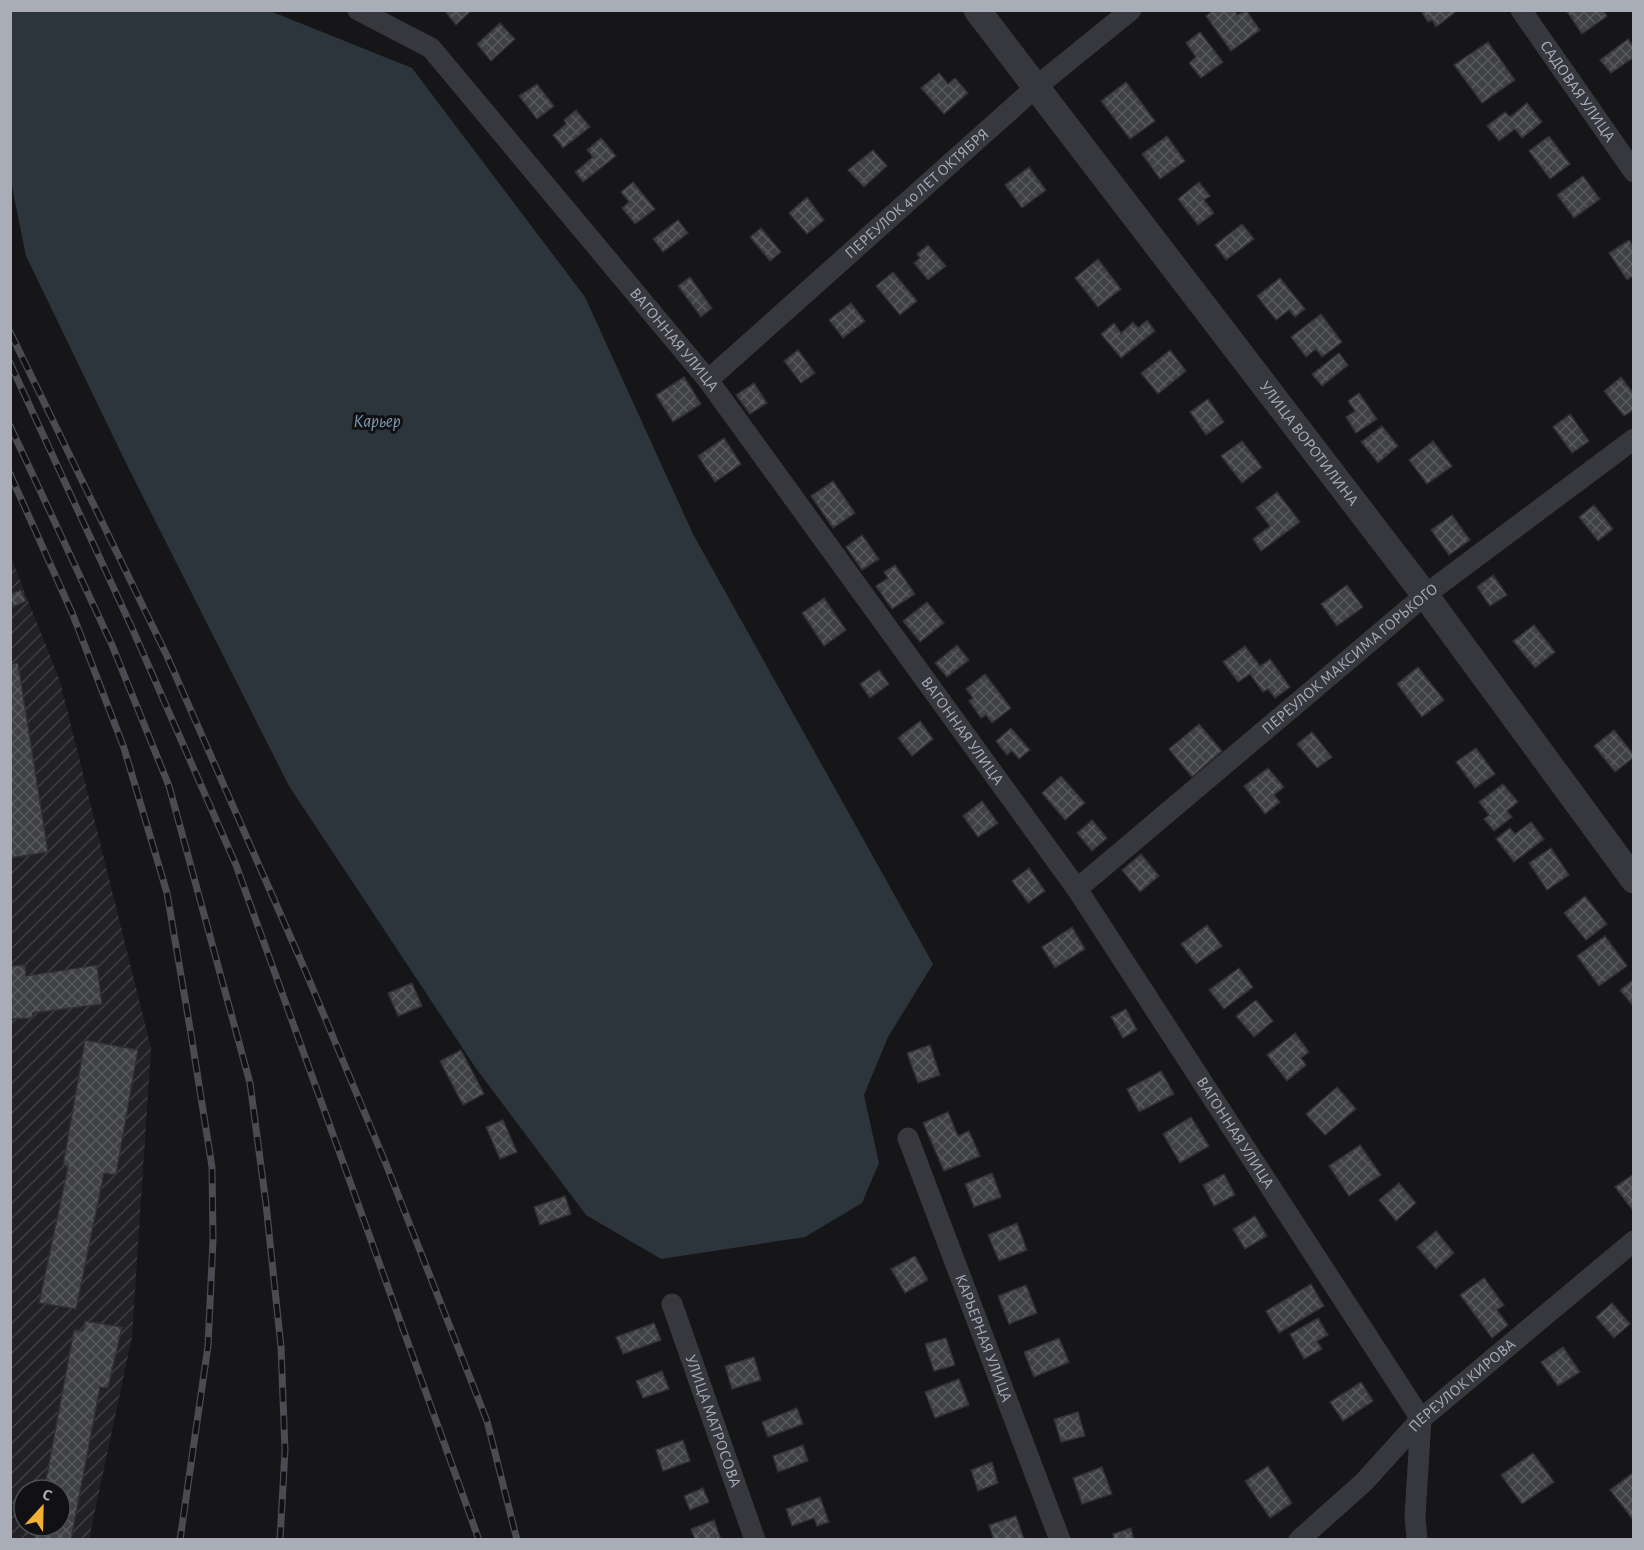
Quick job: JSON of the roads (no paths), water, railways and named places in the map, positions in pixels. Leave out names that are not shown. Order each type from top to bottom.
[{"type":"street","name":"ВАГОННАЯ УЛИЦА","points":[[358,10],[431,48],[708,380],[1077,890],[1421,1419]]},
{"type":"street","name":"УЛИЦА ВОРОТИЛИНА","points":[[977,10],[1425,595],[1634,880]]},
{"type":"street","name":"ПЕРЕУЛОК 40 ЛЕТ ОКТЯБРЯ","points":[[708,380],[1036,87],[1131,10]]},
{"type":"street","name":"САДОВАЯ УЛИЦА","points":[[1521,10],[1634,172]]},
{"type":"street","name":"ПЕРЕУЛОК МАКСИМА ГОРЬКОГО","points":[[1077,890],[1425,595],[1634,439]]},
{"type":"street","name":"КАРЬЕРНАЯ УЛИЦА","points":[[908,1138],[1060,1539]]},
{"type":"street","name":"ПЕРЕУЛОК КИРОВА","points":[[1299,1539],[1364,1482],[1421,1419],[1634,1241]]},
{"type":"street","name":"УЛИЦА МАТРОСОВА","points":[[672,1304],[755,1539]]},
{"type":"street","points":[[1417,1539],[1415,1516],[1421,1419]]},
{"type":"water","name":"Карьер","points":[[10,11],[270,11],[412,68],[585,297],[693,534],[933,964],[888,1037],[864,1095],[879,1163],[862,1203],[805,1237],[661,1259],[586,1215],[475,1067],[289,786],[127,465],[26,256],[11,182]]},
{"type":"railway","points":[[10,332],[167,656],[305,970],[386,1164],[487,1421],[517,1540]]},
{"type":"railway","points":[[10,363],[132,628],[236,865],[479,1540]]},
{"type":"railway","points":[[10,426],[112,645],[169,786],[250,1083],[281,1347],[285,1450],[280,1540]]},
{"type":"railway","points":[[10,474],[73,615],[124,748],[167,893],[191,1034],[212,1167],[213,1240],[208,1346],[180,1540]]}]
